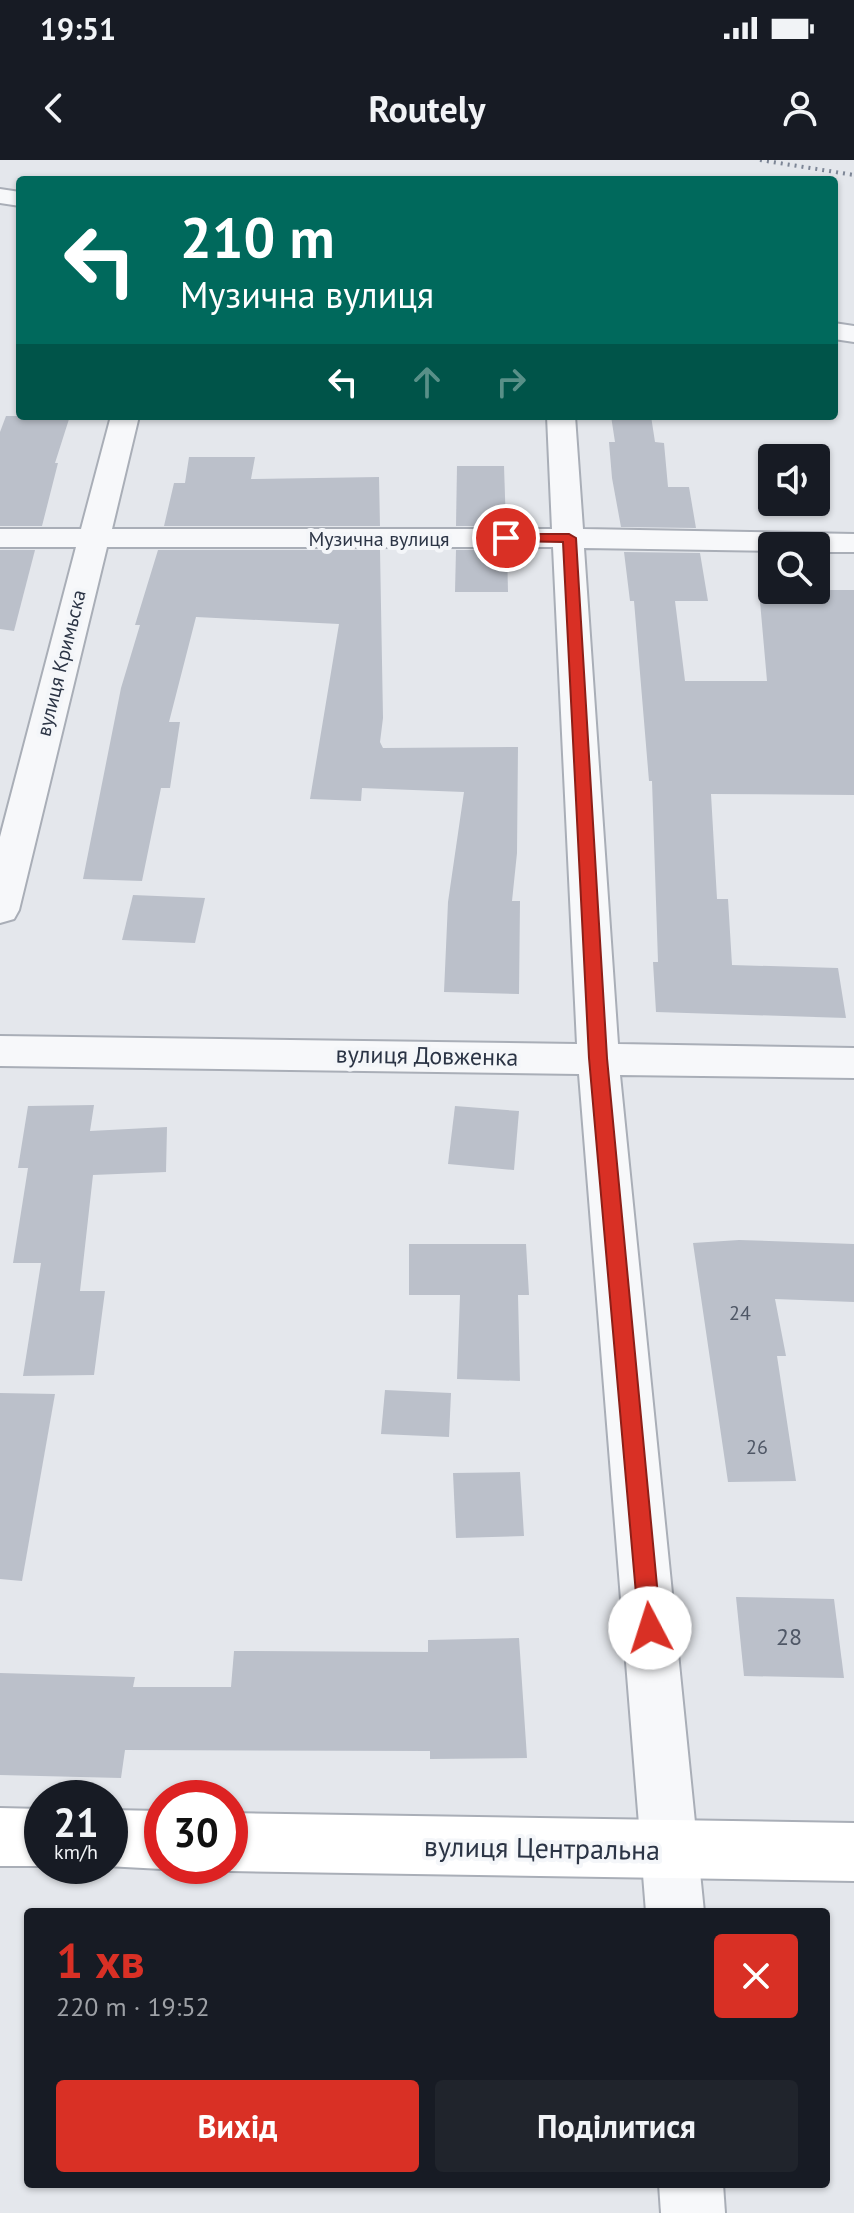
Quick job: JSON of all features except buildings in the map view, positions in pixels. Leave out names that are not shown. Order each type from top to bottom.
[{"type":"main road","points":[[0,1837],[24,1838]]},
{"type":"main road","name":"вулиця Центральна","points":[[248,1842],[854,1852]]},
{"type":"street","name":"вулиця Кримьска","points":[[0,910],[124,420]]},
{"type":"street","points":[[561,420],[598,1058],[675,1908]]},
{"type":"street","name":"Музична вулиця","points":[[0,538],[569,538],[854,543]]},
{"type":"street","name":"вулиця Довженка","points":[[0,1051],[854,1063]]},
{"type":"street","points":[[691,2188],[693,2213]]},
{"type":"railway","points":[[760,160],[854,175]]},
{"type":"route","points":[[506,538],[569,538],[598,1058],[650,1628]]}]
